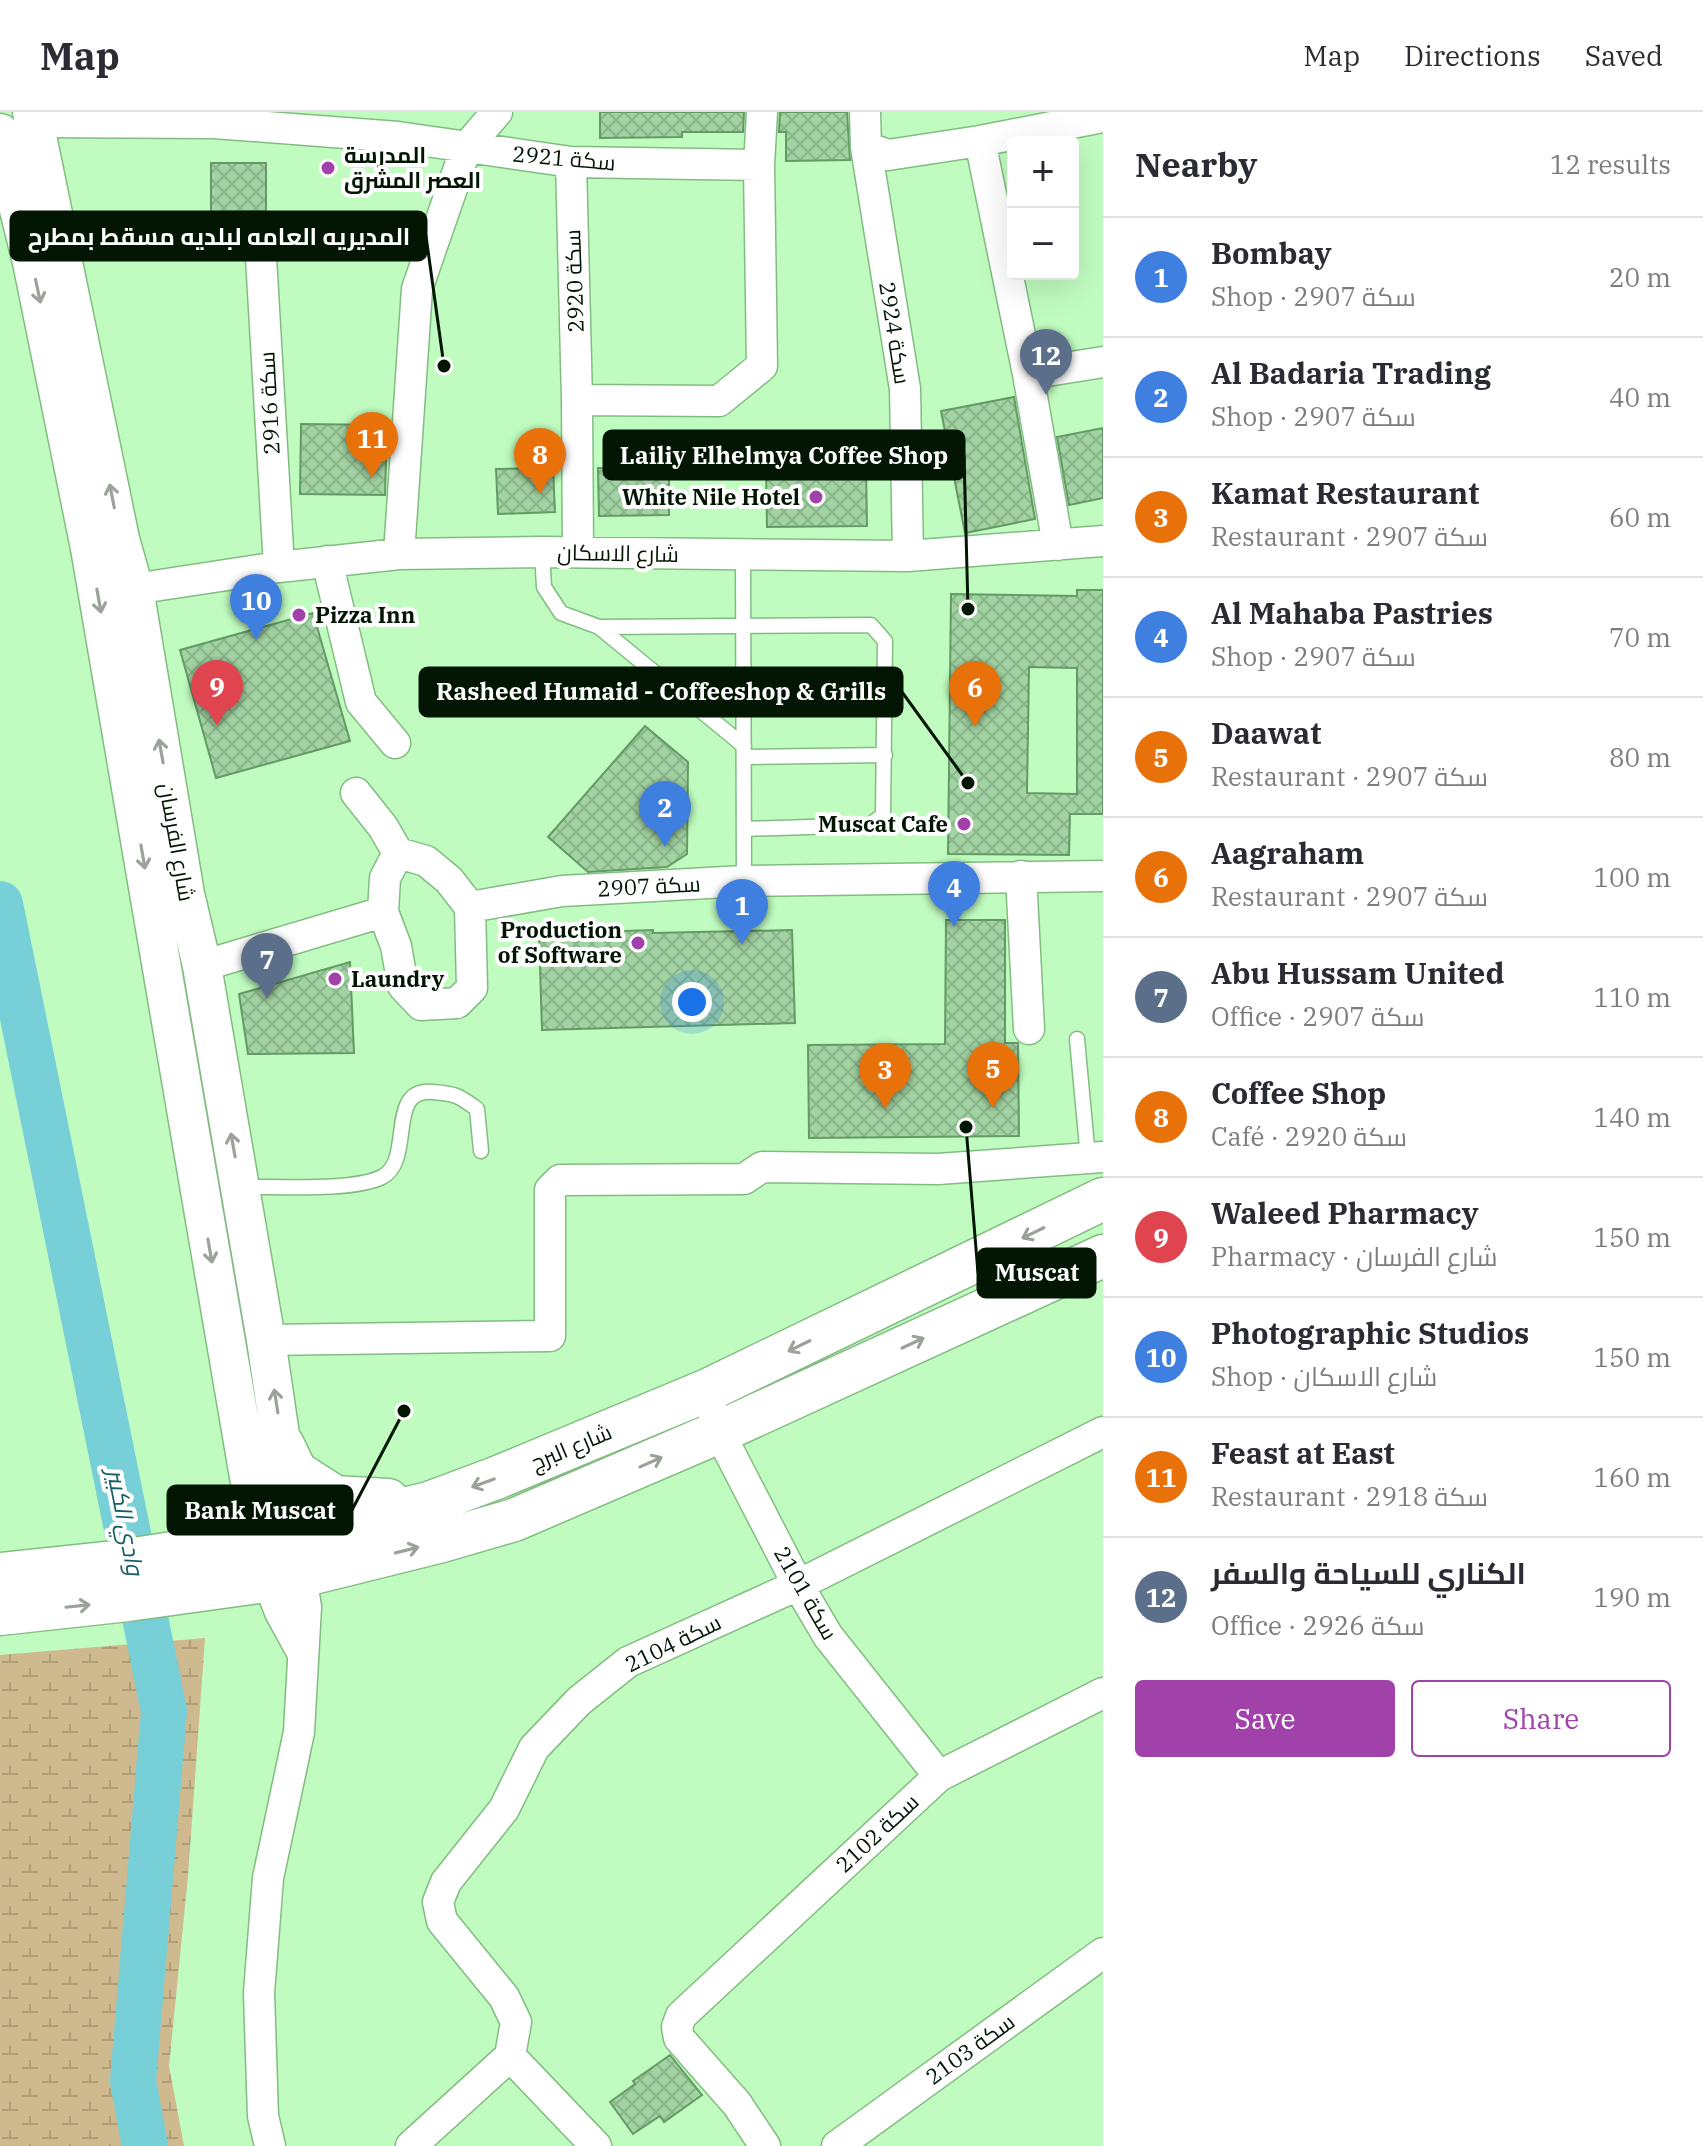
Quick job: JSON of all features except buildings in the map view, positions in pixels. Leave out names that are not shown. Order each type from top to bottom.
[{"type":"main road","name":"شارع البرج","points":[[0,1574],[116,1562],[323,1529],[429,1503],[708,1390],[1103,1199]]},
{"type":"main road","name":"شارع البرج","points":[[0,1614],[284,1578],[442,1541],[514,1520],[719,1432],[1103,1256]]},
{"type":"main road","points":[[283,1445],[296,1472],[335,1497],[429,1503]]},
{"type":"street","points":[[399,554],[417,289],[466,148],[497,112]]},
{"type":"street","points":[[577,400],[719,401],[762,366],[759,165],[762,112]]},
{"type":"street","name":"سكة 2924","points":[[865,112],[866,147],[905,389],[908,556]]},
{"type":"street","points":[[866,147],[888,155],[1103,117]]},
{"type":"street","name":"سكة 2921","points":[[22,122],[397,125],[466,148],[571,162],[759,165]]},
{"type":"street","name":"شارع الفرسان","points":[[22,122],[134,589],[185,894],[202,966],[283,1445],[276,1536]]},
{"type":"street","name":"شارع الفرسان","points":[[22,122],[32,262],[90,548],[284,1578]]},
{"type":"street","points":[[980,141],[1028,374],[1058,545]]},
{"type":"street","name":"سكة 2920","points":[[571,162],[578,552]]},
{"type":"street","name":"سكة 2916","points":[[260,240],[279,567]]},
{"type":"street","points":[[1028,374],[1103,362]]},
{"type":"street","name":"شارع الاسكان","points":[[134,589],[279,567],[399,554],[578,552],[908,556],[1103,541]]},
{"type":"street","points":[[327,561],[361,702],[395,743]]},
{"type":"street","points":[[356,793],[383,827],[398,853],[426,861],[449,880],[470,907],[472,988],[457,1003],[421,1005],[403,986],[396,946],[383,912],[385,878],[398,853]]},
{"type":"street","points":[[1021,876],[1029,1029]]},
{"type":"street","name":"سكة 2907","points":[[470,907],[562,891],[744,881],[1103,876]]},
{"type":"street","points":[[202,966],[383,912]]},
{"type":"street","points":[[266,1340],[550,1336],[550,1190],[560,1180],[744,1179],[762,1167],[938,1169],[1096,1157]]},
{"type":"street","name":"سكة 2101","points":[[708,1390],[719,1432],[798,1585],[828,1636],[939,1776]]},
{"type":"street","name":"سكة 2104","points":[[510,2056],[516,2022],[504,1997],[442,1921],[438,1902],[446,1882],[504,1809],[534,1748],[579,1701],[628,1662],[798,1585],[1103,1432]]},
{"type":"street","points":[[270,2146],[263,2116],[259,1993],[268,1878],[299,1732],[304,1656],[280,1612],[284,1578]]},
{"type":"street","name":"سكة 2102","points":[[765,2146],[737,2104],[679,2038],[677,2027],[681,2016],[939,1776],[1103,1693]]},
{"type":"street","name":"سكة 2103","points":[[837,2146],[1103,1953]]},
{"type":"street","points":[[411,2146],[510,2056],[596,2146]]},
{"type":"lane","points":[[542,552],[544,587],[561,613],[599,627],[871,625],[885,641],[883,815],[870,825],[744,829]]},
{"type":"lane","points":[[743,555],[744,881]]},
{"type":"lane","points":[[599,627],[744,752],[885,755]]},
{"type":"lane","points":[[744,690],[883,692]]},
{"type":"lane","points":[[1077,1039],[1096,1157]]},
{"type":"lane","points":[[240,1187],[353,1184],[384,1176],[397,1160],[403,1116],[410,1099],[423,1091],[457,1094],[477,1109],[481,1151]]},
{"type":"green space","points":[[205,1638],[188,1876],[169,2066],[184,2146],[0,2146],[0,1655]]},
{"type":"waterway","name":"وادي الكبير","points":[[0,904],[164,1711],[133,2081],[145,2146]]},
{"type":"place","name":"المدرسة العصر المشرق","points":[[328,168]]},
{"type":"place","name":"المديريه العامه لبلديه مسقط بمطرح","points":[[444,366]]},
{"type":"place","name":"الكناري للسياحة والسفر","points":[[1046,395]]},
{"type":"place","name":"Feast at East","points":[[372,478]]},
{"type":"place","name":"Coffee Shop","points":[[540,494]]},
{"type":"place","name":"White Nile Hotel","points":[[816,497]]},
{"type":"place","name":"Lailiy Elhelmya Coffee Shop","points":[[968,609]]},
{"type":"place","name":"Pizza Inn","points":[[299,615]]},
{"type":"place","name":"Photographic Studios","points":[[256,640]]},
{"type":"place","name":"Waleed Pharmacy","points":[[217,726]]},
{"type":"place","name":"Aagraham","points":[[975,727]]},
{"type":"place","name":"Rasheed Humaid - Coffeeshop & Grills","points":[[968,783]]},
{"type":"place","name":"Muscat Cafe","points":[[964,824]]},
{"type":"place","name":"Al Badaria Trading","points":[[665,847]]},
{"type":"place","name":"Al Mahaba Pastries","points":[[954,927]]},
{"type":"place","name":"Production of Software","points":[[638,943]]},
{"type":"place","name":"Bombay","points":[[742,945]]},
{"type":"place","name":"Laundry","points":[[335,979]]},
{"type":"place","name":"Abu Hussam United","points":[[267,999]]},
{"type":"place","name":"Daawat","points":[[993,1108]]},
{"type":"place","name":"Kamat Restaurant","points":[[885,1109]]},
{"type":"place","name":"Muscat","points":[[966,1127]]},
{"type":"place","name":"Bank Muscat","points":[[404,1411]]}]
